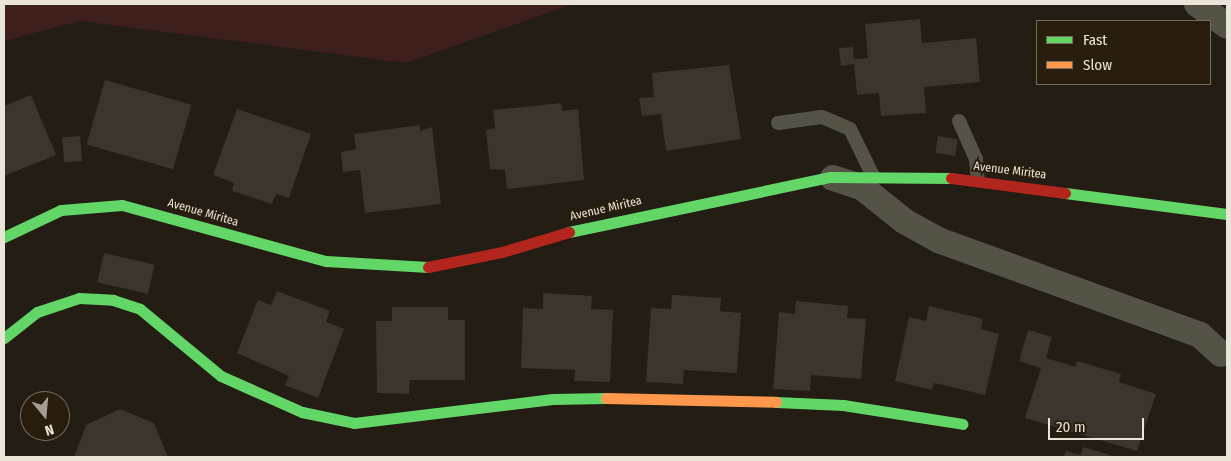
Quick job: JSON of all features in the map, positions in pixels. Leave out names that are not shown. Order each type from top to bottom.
[{"type":"main road","name":"Avenue Miritea","points":[[4,238],[61,210],[122,205],[326,261],[421,268],[502,252],[551,236],[684,205],[830,177],[873,176],[978,180],[1227,214]]},
{"type":"main road","points":[[4,338],[46,310],[79,298],[113,300],[140,309],[222,376],[302,412],[354,423],[553,399],[676,397],[843,405],[963,424]]},
{"type":"street","points":[[1197,4],[1227,26]]},
{"type":"street","points":[[830,177],[863,188],[904,221],[938,240],[1224,343]]},
{"type":"lane","points":[[778,123],[822,117],[850,129],[873,176]]},
{"type":"lane","points":[[959,121],[976,159],[978,180]]},
{"type":"shaded area","points":[[4,4],[573,4],[406,63],[80,21],[4,41]]},
{"type":"building","points":[[920,19],[922,43],[976,38],[980,82],[924,87],[926,113],[881,116],[879,93],[857,95],[854,64],[841,66],[839,48],[853,47],[854,59],[868,58],[865,24]]},
{"type":"building","points":[[729,65],[741,139],[666,151],[661,114],[642,116],[639,98],[654,97],[652,73]]},
{"type":"building","points":[[105,80],[192,105],[173,169],[87,144]]},
{"type":"building","points":[[31,95],[56,155],[4,176],[4,106]]},
{"type":"building","points":[[561,103],[562,111],[578,109],[584,180],[507,189],[505,170],[490,169],[486,130],[495,128],[493,110]]},
{"type":"building","points":[[237,109],[311,134],[289,198],[276,194],[272,204],[232,191],[234,183],[213,175]]},
{"type":"building","points":[[420,125],[420,131],[432,127],[441,204],[365,213],[360,170],[343,172],[341,152],[356,149],[354,134]]},
{"type":"building","points":[[80,136],[82,161],[64,162],[62,138]]},
{"type":"building","points":[[938,136],[958,139],[955,156],[935,153]]},
{"type":"building","points":[[104,253],[155,265],[148,294],[97,282]]},
{"type":"building","points":[[277,291],[330,311],[326,322],[344,329],[318,398],[285,385],[289,376],[237,353],[258,300],[271,305]]},
{"type":"building","points":[[543,293],[592,296],[591,309],[613,310],[610,382],[574,381],[575,370],[521,368],[523,308],[543,309]]},
{"type":"building","points":[[672,295],[721,298],[720,311],[741,313],[737,373],[684,370],[683,384],[646,382],[651,308],[671,309]]},
{"type":"building","points":[[796,301],[848,306],[847,318],[866,319],[861,379],[811,375],[810,391],[773,389],[779,312],[795,314]]},
{"type":"building","points":[[929,306],[983,319],[981,329],[999,334],[985,395],[934,383],[932,390],[895,381],[909,317],[926,321]]},
{"type":"building","points":[[392,307],[448,307],[448,320],[465,320],[465,380],[410,380],[409,394],[377,393],[376,321],[392,321]]},
{"type":"building","points":[[1028,330],[1052,337],[1046,358],[1076,367],[1077,361],[1121,374],[1119,382],[1156,394],[1137,451],[1025,418],[1041,368],[1019,361]]},
{"type":"building","points":[[120,409],[154,423],[168,457],[74,457],[86,425]]},
{"type":"building","points":[[1083,447],[1117,457],[1064,457],[1066,451],[1081,455]]},
{"type":"traffic: fast","points":[[569,232],[830,177],[951,178]]},
{"type":"traffic: fast","points":[[1065,193],[1227,214]]},
{"type":"traffic: fast","points":[[4,237],[61,210],[122,205],[326,261],[428,267]]},
{"type":"traffic: fast","points":[[4,338],[37,312],[79,298],[113,300],[140,309],[221,376],[302,412],[354,423],[553,399],[606,398]]},
{"type":"traffic: fast","points":[[776,402],[843,405],[963,424]]},
{"type":"traffic: slow","points":[[606,398],[776,402]]},
{"type":"traffic: jam","points":[[951,178],[1065,193]]},
{"type":"traffic: jam","points":[[428,267],[502,252],[569,232]]}]
